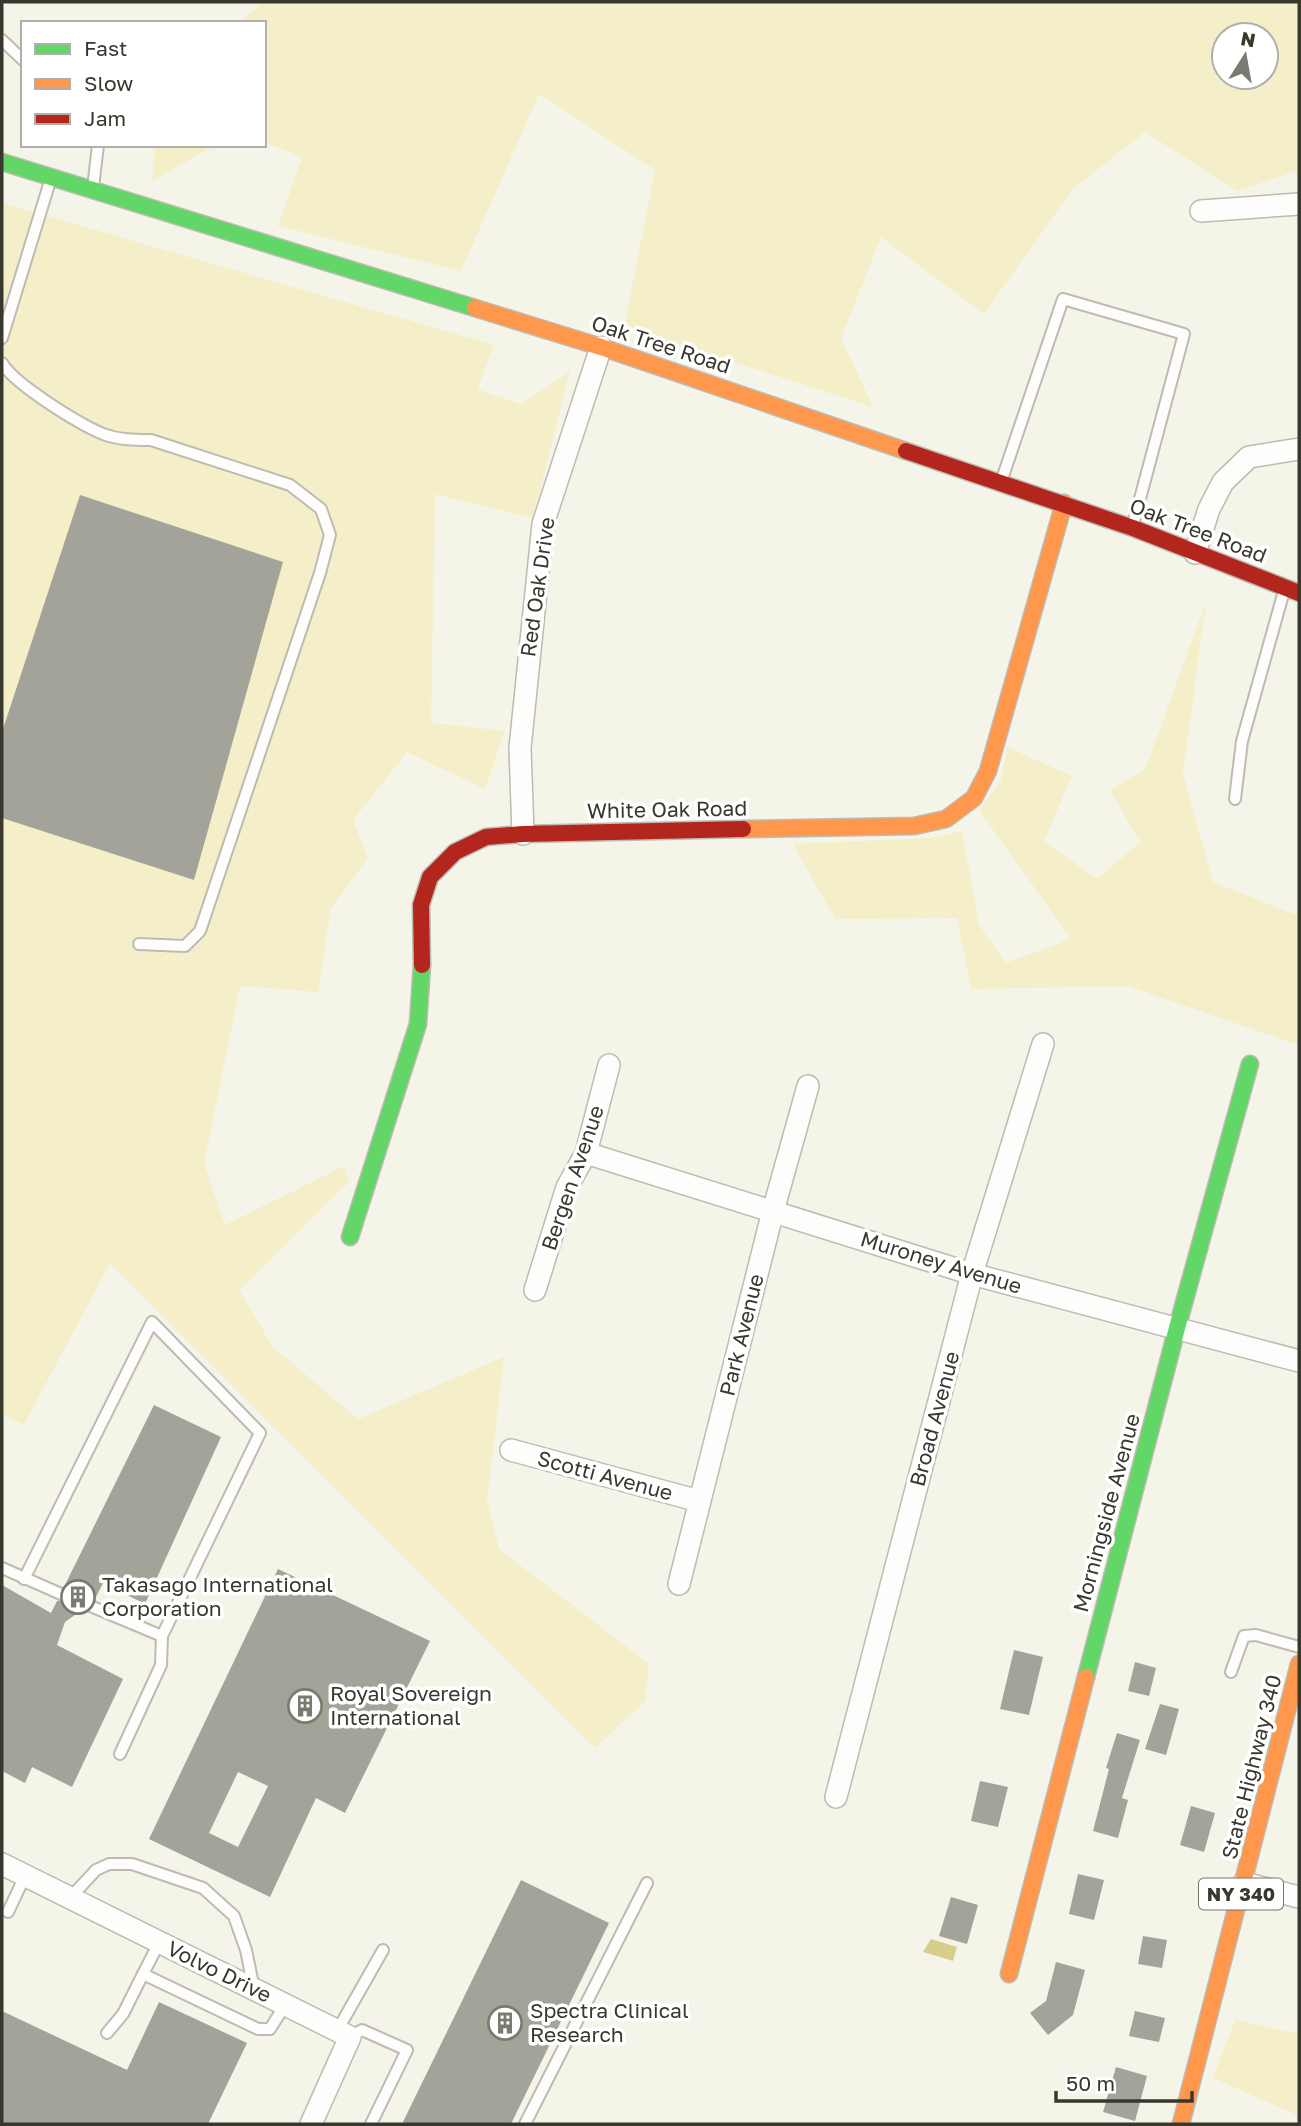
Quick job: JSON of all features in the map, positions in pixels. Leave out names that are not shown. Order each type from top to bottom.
[{"type":"street","name":"Oak Tree Road","points":[[2,162],[601,347],[1133,527],[1292,590]]},
{"type":"street","points":[[1201,211],[1299,204]]},
{"type":"street","name":"Red Oak Drive","points":[[523,834],[520,748],[543,524],[601,347]]},
{"type":"street","points":[[1195,553],[1209,509],[1223,482],[1249,457],[1299,449]]},
{"type":"street","name":"White Oak Road","points":[[350,1237],[418,1024],[422,983],[421,905],[430,877],[455,852],[486,837],[914,826],[946,819],[974,798],[988,771],[1064,503]]},
{"type":"street","name":"Broad Avenue","points":[[836,1797],[972,1274],[1043,1044]]},
{"type":"street","name":"Morningside Avenue","points":[[1009,1974],[1177,1328],[1250,1064]]},
{"type":"street","name":"Bergen Avenue","points":[[535,1290],[567,1187],[586,1153],[609,1065]]},
{"type":"street","name":"Park Avenue","points":[[679,1584],[773,1211],[808,1086]]},
{"type":"street","name":"Muroney Avenue","points":[[586,1153],[972,1274],[1299,1361]]},
{"type":"street","name":"Scotti Avenue","points":[[511,1450],[699,1502]]},
{"type":"street","name":"State Highway 340","points":[[1181,2124],[1299,1664]]},
{"type":"street","name":"Volvo Drive","points":[[2,1864],[343,2034]]},
{"type":"street","points":[[1244,1884],[1299,1897]]},
{"type":"street","points":[[311,2124],[343,2034]]},
{"type":"lane","points":[[2,40],[21,58]]},
{"type":"lane","points":[[93,191],[98,147]]},
{"type":"lane","points":[[2,338],[51,178]]},
{"type":"lane","points":[[1001,481],[1063,299],[1184,334],[1133,527]]},
{"type":"lane","points":[[2,363],[14,378],[82,424],[104,435],[127,440],[151,440],[289,485],[321,509],[330,535],[320,573],[200,931],[185,946],[139,944]]},
{"type":"lane","points":[[1235,799],[1242,741],[1292,590]]},
{"type":"lane","points":[[24,1579],[152,1322],[260,1433],[162,1636],[161,1665],[120,1754]]},
{"type":"lane","points":[[2,1568],[61,1594]]},
{"type":"lane","points":[[88,1605],[162,1636]]},
{"type":"lane","points":[[1231,1672],[1244,1636],[1256,1635],[1299,1647]]},
{"type":"lane","points":[[70,1898],[96,1870],[109,1864],[132,1864],[203,1888],[234,1916],[246,1950],[254,1989]]},
{"type":"lane","points":[[8,1912],[25,1876]]},
{"type":"lane","points":[[525,2124],[647,1883]]},
{"type":"lane","points":[[107,2033],[123,2014],[159,1942]]},
{"type":"lane","points":[[343,2034],[383,1950]]},
{"type":"lane","points":[[143,1974],[258,2029],[270,2029],[285,2005]]},
{"type":"lane","points":[[343,2034],[362,2030],[407,2050],[371,2124]]},
{"type":"shaded area","points":[[264,2],[1299,2],[1299,170],[1237,191],[1145,132],[1073,189],[984,314],[881,237],[841,338],[873,407],[624,327],[655,170],[539,94],[461,271],[278,226],[302,157],[266,143],[266,21],[240,21]]},
{"type":"shaded area","points":[[155,147],[212,147],[152,181]]},
{"type":"shaded area","points":[[2,203],[494,345],[477,389],[521,404],[570,371],[533,518],[435,494],[431,723],[505,731],[485,789],[407,752],[353,820],[368,858],[331,908],[318,992],[240,986],[204,1164],[225,1225],[344,1166],[349,1182],[239,1290],[273,1347],[358,1419],[504,1357],[487,1500],[499,1549],[649,1664],[645,1701],[595,1748],[110,1263],[24,1425],[2,1414]]},
{"type":"shaded area","points":[[1206,602],[1183,773],[1213,882],[1299,916],[1299,1045],[1127,986],[971,989],[957,918],[835,919],[793,844],[931,838],[962,831],[979,925],[1006,963],[1071,939],[979,810],[1001,780],[1007,747],[1072,776],[1044,841],[1097,879],[1140,842],[1110,790],[1145,770]]},
{"type":"shaded area","points":[[931,1939],[957,1947],[953,1961],[923,1952]]},
{"type":"shaded area","points":[[1235,2020],[1299,2034],[1299,2116],[1213,2078]]},
{"type":"building","points":[[80,495],[283,562],[194,880],[2,818],[2,732]]},
{"type":"building","name":"Takasago International Corporation","points":[[154,1405],[221,1437],[145,1604],[103,1583],[95,1599],[83,1599],[80,1605],[82,1610],[65,1622],[57,1645],[123,1679],[72,1787],[32,1767],[25,1783],[2,1771],[2,1585],[51,1613],[57,1601],[66,1600],[69,1592],[64,1587]]},
{"type":"building","name":"Royal Sovereign International","points":[[278,1569],[430,1641],[345,1813],[316,1798],[270,1897],[149,1839]],"holes":[[[238,1772],[268,1786],[238,1847],[209,1833]]]},
{"type":"building","points":[[1014,1650],[1043,1657],[1029,1715],[1000,1709]]},
{"type":"building","points":[[1135,1662],[1156,1668],[1149,1696],[1128,1691]]},
{"type":"building","points":[[1160,1704],[1179,1709],[1166,1755],[1145,1749]]},
{"type":"building","points":[[1117,1733],[1140,1740],[1122,1798],[1128,1800],[1118,1838],[1093,1831],[1109,1769],[1106,1768]]},
{"type":"building","points":[[980,1781],[1008,1787],[998,1827],[971,1821]]},
{"type":"building","points":[[1191,1806],[1215,1813],[1204,1852],[1180,1845]]},
{"type":"building","points":[[1078,1874],[1104,1880],[1094,1920],[1069,1914]]},
{"type":"building","name":"Spectra Clinical Research","points":[[521,1880],[609,1923],[511,2124],[402,2124]]},
{"type":"building","points":[[951,1897],[978,1905],[967,1944],[939,1936]]},
{"type":"building","points":[[1143,1936],[1167,1940],[1162,1968],[1138,1964]]},
{"type":"building","points":[[1056,1962],[1085,1970],[1073,2015],[1048,2035],[1030,2013],[1046,2001]]},
{"type":"building","points":[[159,2002],[247,2043],[208,2124],[2,2124],[2,2011],[127,2070]]},
{"type":"building","points":[[1135,2011],[1165,2018],[1159,2042],[1129,2036]]},
{"type":"building","points":[[1116,2067],[1147,2076],[1135,2121],[1103,2112]]},
{"type":"traffic: fast","points":[[2,162],[475,308]]},
{"type":"traffic: fast","points":[[350,1237],[418,1024],[422,965]]},
{"type":"traffic: fast","points":[[1086,1677],[1177,1328],[1250,1064]]},
{"type":"traffic: slow","points":[[475,308],[601,347],[906,451]]},
{"type":"traffic: slow","points":[[743,829],[914,826],[946,819],[974,798],[988,771],[1064,503]]},
{"type":"traffic: slow","points":[[1181,2124],[1299,1664]]},
{"type":"traffic: slow","points":[[1009,1974],[1086,1677]]},
{"type":"traffic: jam","points":[[906,451],[1133,528],[1299,593]]},
{"type":"traffic: jam","points":[[422,965],[421,905],[430,877],[455,852],[486,837],[743,829]]},
{"type":"place","name":"Takasago International Corporation","points":[[78,1597]]},
{"type":"place","name":"Royal Sovereign International","points":[[305,1706]]},
{"type":"place","name":"Spectra Clinical Research","points":[[505,2023]]}]
